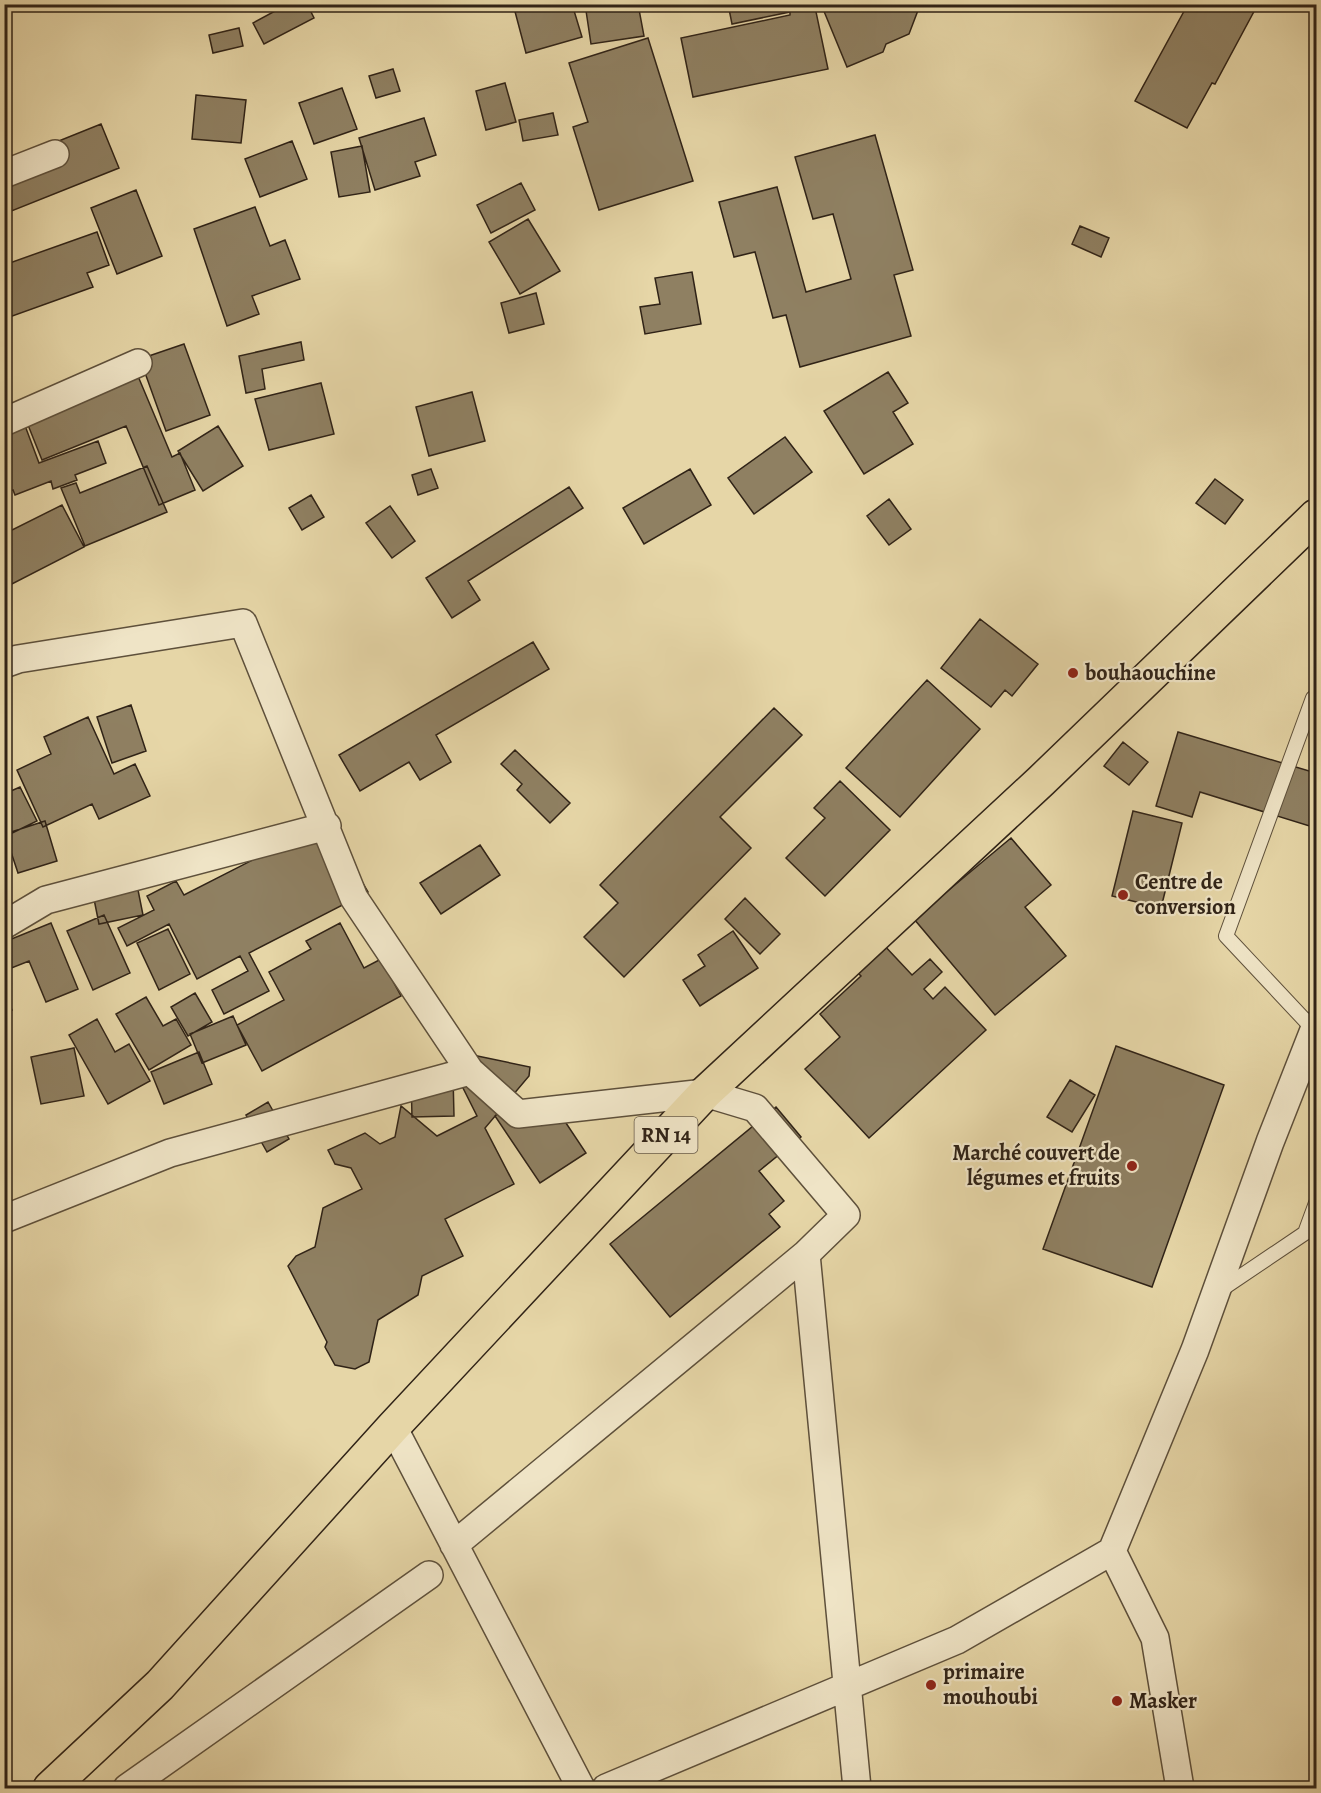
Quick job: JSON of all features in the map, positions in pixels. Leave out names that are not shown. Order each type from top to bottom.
[{"type":"main road","name":"RN 14","points":[[50,1788],[160,1685],[393,1427],[705,1093],[1041,781],[1317,516]]},
{"type":"street","points":[[4,174],[55,154]]},
{"type":"street","points":[[4,422],[138,363]]},
{"type":"street","points":[[4,664],[18,659],[243,623],[327,826],[354,898],[470,1071],[518,1114],[705,1093],[755,1108],[846,1215],[806,1254],[454,1545]]},
{"type":"street","points":[[4,925],[46,900],[327,826]]},
{"type":"street","points":[[606,1788],[957,1640],[1112,1551],[1195,1350],[1270,1142],[1316,1030]]},
{"type":"street","points":[[4,1220],[170,1153],[470,1071]]},
{"type":"street","points":[[806,1254],[857,1788]]},
{"type":"street","points":[[393,1427],[581,1788]]},
{"type":"street","points":[[1112,1551],[1155,1638],[1180,1788]]},
{"type":"street","points":[[127,1788],[429,1575]]},
{"type":"lane","points":[[1316,1030],[1226,936],[1313,698],[1317,696]]},
{"type":"lane","points":[[1216,1293],[1305,1233],[1317,1203]]},
{"type":"building","points":[[288,4],[307,4],[314,18],[264,44],[253,23]]},
{"type":"building","points":[[513,4],[572,4],[582,37],[526,53]]},
{"type":"building","points":[[585,4],[638,4],[644,36],[591,44]]},
{"type":"building","points":[[728,4],[798,4],[799,10],[815,7],[828,69],[693,97],[681,38],[790,15],[790,12],[732,24]]},
{"type":"building","points":[[821,4],[920,5],[909,34],[886,44],[883,52],[847,67]]},
{"type":"building","points":[[1188,4],[1258,4],[1215,84],[1212,83],[1187,128],[1135,101]]},
{"type":"building","points":[[239,28],[243,46],[213,53],[209,35]]},
{"type":"building","points":[[648,38],[693,181],[599,210],[573,127],[588,122],[569,63]]},
{"type":"building","points":[[393,69],[400,91],[376,98],[369,76]]},
{"type":"building","points":[[505,83],[516,122],[486,130],[476,91]]},
{"type":"building","points":[[342,88],[357,129],[314,144],[299,103]]},
{"type":"building","points":[[196,95],[246,100],[241,143],[192,139]]},
{"type":"building","points":[[553,113],[558,135],[523,141],[519,120]]},
{"type":"building","points":[[424,118],[436,155],[415,162],[420,176],[375,190],[359,138]]},
{"type":"building","points":[[101,124],[119,168],[4,214],[4,163]]},
{"type":"building","points":[[875,135],[913,270],[894,275],[911,336],[800,367],[786,315],[773,318],[755,252],[734,257],[719,202],[777,187],[806,292],[851,279],[833,214],[813,219],[795,157]]},
{"type":"building","points":[[292,141],[307,179],[260,197],[245,159]]},
{"type":"building","points":[[362,146],[370,192],[339,197],[331,152]]},
{"type":"building","points":[[521,183],[535,210],[491,233],[477,205]]},
{"type":"building","points":[[136,190],[162,256],[117,274],[91,208]]},
{"type":"building","points":[[255,207],[270,246],[285,240],[300,279],[252,296],[259,314],[227,326],[194,229]]},
{"type":"building","points":[[528,219],[560,271],[520,294],[489,242]]},
{"type":"building","points":[[1080,226],[1109,238],[1101,257],[1072,244]]},
{"type":"building","points":[[97,232],[109,265],[87,273],[93,287],[4,319],[4,265]]},
{"type":"building","points":[[692,272],[701,324],[645,334],[640,307],[660,304],[655,278]]},
{"type":"building","points":[[536,293],[544,324],[509,333],[501,303]]},
{"type":"building","points":[[301,342],[304,360],[262,369],[265,389],[246,393],[239,356]]},
{"type":"building","points":[[184,344],[210,415],[166,431],[140,359]]},
{"type":"building","points":[[135,369],[172,457],[180,453],[195,490],[159,505],[126,426],[42,460],[24,415]]},
{"type":"building","points":[[888,372],[908,403],[893,412],[913,444],[864,474],[824,411]]},
{"type":"building","points":[[321,383],[334,434],[269,450],[255,399]]},
{"type":"building","points":[[472,392],[485,441],[429,456],[416,407]]},
{"type":"building","points":[[24,423],[39,463],[98,441],[106,463],[75,475],[77,480],[53,489],[51,481],[15,495],[13,490],[4,493],[4,430]]},
{"type":"building","points":[[218,426],[243,466],[203,491],[178,451]]},
{"type":"building","points":[[785,437],[812,472],[754,514],[728,478]]},
{"type":"building","points":[[147,466],[167,512],[85,546],[61,488],[76,483],[80,493]]},
{"type":"building","points":[[431,469],[438,488],[418,495],[412,475]]},
{"type":"building","points":[[690,469],[711,505],[644,544],[623,508]]},
{"type":"building","points":[[1215,479],[1243,500],[1225,524],[1196,503]]},
{"type":"building","points":[[569,487],[583,508],[468,581],[480,600],[452,618],[426,578]]},
{"type":"building","points":[[311,495],[324,517],[302,530],[289,508]]},
{"type":"building","points":[[889,499],[911,529],[889,545],[867,516]]},
{"type":"building","points":[[62,505],[84,547],[8,586],[4,579],[4,534]]},
{"type":"building","points":[[390,506],[415,541],[392,558],[366,523]]},
{"type":"building","points":[[980,619],[1038,664],[1012,696],[1005,690],[991,707],[941,668]]},
{"type":"building","points":[[533,642],[549,669],[436,735],[451,762],[420,780],[409,762],[360,791],[339,755]]},
{"type":"building","points":[[927,680],[980,729],[900,817],[846,768]]},
{"type":"building","points":[[131,705],[146,751],[112,763],[97,717]]},
{"type":"building","points":[[774,708],[802,735],[720,817],[751,848],[624,977],[584,937],[618,903],[600,885]]},
{"type":"building","points":[[88,717],[114,774],[135,764],[150,796],[99,819],[92,804],[43,827],[17,770],[51,754],[44,737]]},
{"type":"building","points":[[1178,732],[1316,773],[1316,828],[1200,792],[1192,817],[1156,806]]},
{"type":"building","points":[[1123,742],[1148,762],[1129,785],[1104,766]]},
{"type":"building","points":[[515,750],[570,803],[550,823],[517,790],[522,784],[501,764]]},
{"type":"building","points":[[840,781],[890,830],[825,896],[786,858],[825,818],[814,808]]},
{"type":"building","points":[[20,787],[37,821],[4,837],[4,794]]},
{"type":"building","points":[[1133,811],[1182,823],[1161,908],[1112,896]]},
{"type":"building","points":[[45,821],[57,861],[18,873],[5,834]]},
{"type":"building","points":[[327,822],[368,892],[249,953],[269,991],[224,1014],[212,990],[248,971],[240,956],[197,979],[169,924],[127,946],[118,928],[154,910],[147,896],[176,881],[184,895]]},
{"type":"building","points":[[1011,838],[1051,885],[1025,907],[1066,956],[995,1015],[914,919]]},
{"type":"building","points":[[480,845],[500,875],[441,914],[420,883]]},
{"type":"building","points":[[134,870],[143,915],[99,924],[90,879]]},
{"type":"building","points":[[745,898],[780,934],[760,954],[725,919]]},
{"type":"building","points":[[104,915],[130,973],[93,990],[67,931]]},
{"type":"building","points":[[51,923],[78,989],[46,1002],[29,961],[4,971],[4,942]]},
{"type":"building","points":[[340,923],[364,968],[381,959],[401,996],[262,1071],[237,1025],[284,1000],[269,972],[311,949],[306,941]]},
{"type":"building","points":[[168,929],[190,974],[159,990],[137,943]]},
{"type":"building","points":[[733,931],[758,968],[700,1006],[683,980],[705,966],[698,955]]},
{"type":"building","points":[[882,943],[912,975],[930,959],[942,972],[924,989],[933,999],[945,987],[986,1030],[869,1138],[805,1069],[840,1037],[820,1014],[861,976],[854,969]]},
{"type":"building","points":[[4,991],[12,1010],[4,1013]]},
{"type":"building","points":[[195,993],[212,1022],[188,1036],[171,1007]]},
{"type":"building","points":[[146,997],[163,1026],[176,1019],[191,1045],[149,1070],[116,1014]]},
{"type":"building","points":[[233,1016],[246,1045],[202,1063],[190,1034]]},
{"type":"building","points":[[97,1019],[115,1052],[129,1044],[150,1081],[108,1104],[69,1035]]},
{"type":"building","points":[[1116,1046],[1224,1085],[1152,1287],[1043,1249]]},
{"type":"building","points":[[74,1048],[84,1096],[41,1104],[31,1057]]},
{"type":"building","points":[[199,1052],[212,1084],[164,1104],[151,1072]]},
{"type":"building","points":[[463,1053],[530,1067],[529,1076],[485,1128],[514,1184],[445,1219],[463,1256],[422,1276],[418,1295],[378,1320],[369,1362],[355,1369],[335,1365],[325,1347],[327,1342],[288,1266],[296,1256],[315,1247],[323,1208],[362,1189],[351,1168],[335,1164],[328,1150],[365,1133],[380,1144],[395,1137],[401,1106],[437,1136],[477,1116],[449,1060]]},
{"type":"building","points":[[453,1076],[454,1116],[412,1117],[411,1077]]},
{"type":"building","points":[[1070,1080],[1095,1095],[1072,1132],[1047,1117]]},
{"type":"building","points":[[519,1100],[556,1108],[586,1153],[540,1183],[495,1116]]},
{"type":"building","points":[[268,1102],[289,1139],[267,1152],[246,1115]]},
{"type":"building","points":[[776,1107],[801,1137],[759,1171],[784,1201],[769,1214],[780,1227],[670,1317],[610,1244]]},
{"type":"place","name":"bouhaouchine","points":[[1073,673]]},
{"type":"place","name":"Centre de conversion","points":[[1123,895]]},
{"type":"place","name":"Marché couvert de légumes et fruits","points":[[1132,1166]]},
{"type":"place","name":"primaire mouhoubi","points":[[931,1685]]},
{"type":"place","name":"Masker","points":[[1117,1701]]}]
